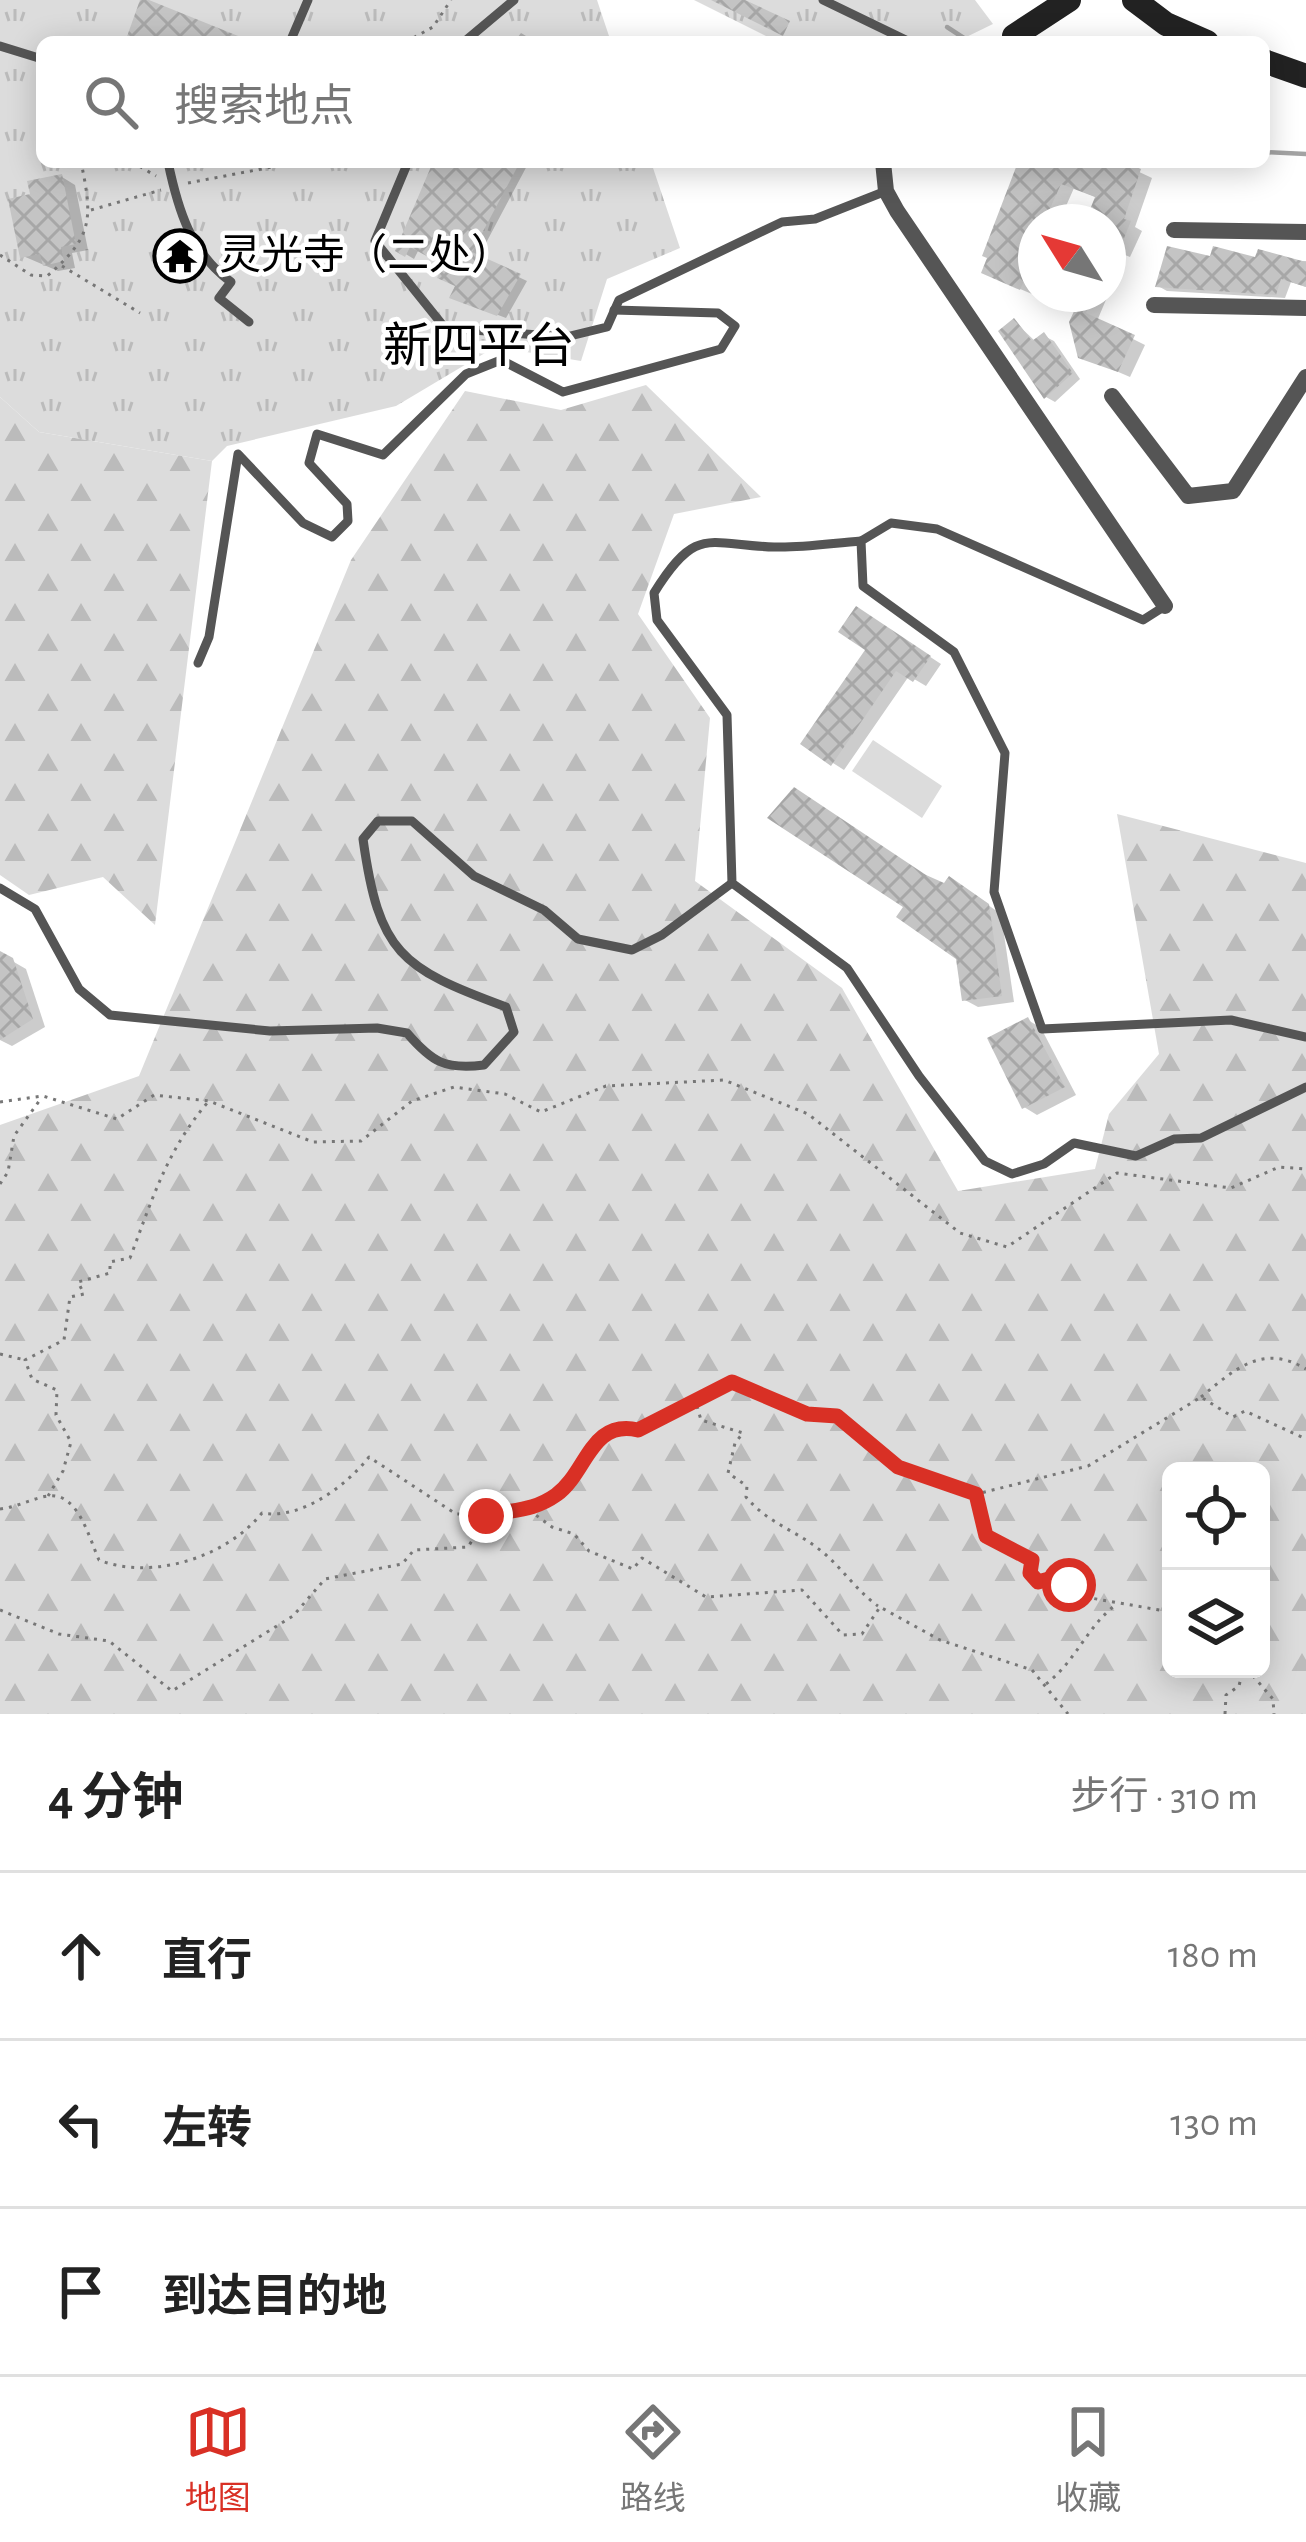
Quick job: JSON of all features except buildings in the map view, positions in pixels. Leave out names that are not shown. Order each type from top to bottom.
[{"type":"street","points":[[1015,36],[1069,0]]},
{"type":"street","points":[[1134,0],[1194,36]]},
{"type":"street","points":[[1270,63],[1305,75]]},
{"type":"street","points":[[884,168],[886,191],[1165,606]]},
{"type":"street","points":[[1174,230],[1306,232]]},
{"type":"street","points":[[1154,304],[1306,308]]},
{"type":"street","points":[[1112,395],[1188,496],[1210,494],[1233,491],[1306,376]]},
{"type":"lane","points":[[293,36],[308,0]]},
{"type":"lane","points":[[471,36],[514,0]]},
{"type":"lane","points":[[823,0],[898,36]]},
{"type":"lane","points":[[0,46],[36,57]]},
{"type":"lane","points":[[169,168],[205,262],[231,282],[219,298],[249,322]]},
{"type":"lane","points":[[405,168],[375,241],[446,328],[566,337],[607,328],[619,300],[782,223],[815,219],[886,191]]},
{"type":"lane","points":[[198,664],[208,637],[238,454],[303,524],[332,537],[348,521],[347,504],[309,463],[317,434],[383,455],[466,374],[501,360],[562,392],[721,349],[735,326],[718,313],[614,310]]},
{"type":"lane","points":[[732,883],[727,715],[657,620],[654,593],[683,554],[716,538],[774,547],[861,542],[891,523],[937,529],[1143,620],[1165,606]]},
{"type":"lane","points":[[861,542],[863,586],[954,652],[1004,753],[994,892],[1042,1029],[1231,1020],[1306,1037]]},
{"type":"lane","points":[[0,888],[34,909],[79,988],[110,1016],[270,1031],[377,1028],[407,1033],[427,1056],[449,1070],[484,1065],[514,1032],[506,1007],[434,981],[392,943],[373,907],[363,839],[378,821],[412,821],[474,876],[544,910],[578,939],[632,950],[662,935],[732,883]]},
{"type":"lane","points":[[732,883],[847,968],[919,1076],[986,1161],[1012,1174],[1045,1164],[1074,1143],[1136,1156],[1174,1139],[1201,1138],[1306,1087]]},
{"type":"path","points":[[417,36],[433,27],[451,0]]},
{"type":"path","points":[[0,256],[31,275],[47,276],[60,266],[82,240],[91,210],[82,168]]},
{"type":"path","points":[[142,168],[173,186]]},
{"type":"path","points":[[91,210],[173,186],[267,168]]},
{"type":"path","points":[[60,266],[140,313]]},
{"type":"path","points":[[0,1102],[43,1096],[117,1119],[154,1095],[209,1101],[313,1142],[361,1141],[412,1101],[454,1088],[505,1094],[541,1112],[606,1086],[724,1080],[808,1114],[960,1233],[1007,1247],[1118,1173],[1231,1188],[1279,1167],[1306,1168]]},
{"type":"path","points":[[0,1184],[8,1172],[14,1136],[43,1096]]},
{"type":"path","points":[[0,1354],[26,1360],[64,1340],[70,1297],[84,1294],[78,1282],[110,1273],[110,1262],[130,1258],[160,1173],[179,1136],[209,1101]]},
{"type":"path","points":[[0,1509],[47,1496],[73,1504],[99,1560],[128,1571],[214,1552],[242,1538],[262,1513],[279,1516],[349,1482],[369,1457],[456,1514],[486,1516],[529,1510],[564,1488],[597,1439],[622,1427],[638,1430],[697,1405],[732,1382],[807,1414],[837,1416],[898,1467],[976,1494],[1088,1466],[1202,1397],[1245,1360],[1286,1357],[1306,1369]]},
{"type":"path","points":[[26,1360],[32,1379],[57,1390],[56,1415],[71,1442],[63,1471],[47,1496]]},
{"type":"path","points":[[1202,1397],[1233,1417],[1245,1411],[1264,1416],[1306,1439]]},
{"type":"path","points":[[697,1405],[701,1420],[743,1433],[735,1443],[728,1473],[747,1486],[746,1497],[758,1511],[799,1541],[815,1545],[880,1607],[940,1640],[1032,1670],[1068,1714]]},
{"type":"path","points":[[976,1494],[986,1536],[1032,1560],[1030,1573],[1038,1582],[1049,1579],[1085,1597],[1162,1611]]},
{"type":"path","points":[[529,1510],[552,1527],[574,1534],[590,1551],[633,1570],[642,1558],[706,1597],[802,1590],[843,1636],[862,1634],[880,1607]]},
{"type":"path","points":[[0,1610],[59,1634],[110,1641],[172,1691],[293,1616],[326,1579],[402,1564],[414,1550],[468,1547],[480,1536],[486,1516]]},
{"type":"path","points":[[1044,1685],[1070,1665],[1099,1619],[1117,1604]]},
{"type":"path","points":[[1225,1714],[1226,1695],[1242,1678]]},
{"type":"path","points":[[1253,1678],[1273,1699],[1274,1714]]},
{"type":"green space","points":[[0,0],[597,0],[609,36],[36,36],[36,168],[653,168],[680,248],[607,279],[581,361],[495,347],[396,406],[227,446],[212,461],[39,432],[0,397]]},
{"type":"green space","points":[[694,0],[975,0],[993,24],[968,36],[766,36]]},
{"type":"green space","points":[[646,385],[761,497],[674,514],[638,614],[710,718],[695,881],[842,988],[958,1191],[1095,1169],[1109,1114],[1159,1054],[1117,814],[1306,863],[1306,1714],[0,1714],[0,1125],[139,1076],[351,560],[465,391],[561,410]]},
{"type":"green space","points":[[0,397],[39,432],[212,461],[155,925],[103,877],[29,895],[0,875]]},
{"type":"green space","points":[[873,740],[942,786],[922,818],[852,771]]},
{"type":"waterway","points":[[947,27],[961,36]]},
{"type":"waterway","points":[[1270,152],[1306,154]]},
{"type":"place","name":"灵光寺（二处）","points":[[180,256]]},
{"type":"district","name":"新四平台","points":[[479,348]]},
{"type":"route","points":[[486,1516],[506,1511],[520,1514],[555,1496],[597,1439],[622,1427],[638,1430],[697,1405],[732,1382],[807,1414],[837,1416],[898,1467],[976,1494],[986,1536],[1032,1560],[1030,1573],[1038,1582],[1049,1579],[1069,1585]]}]
